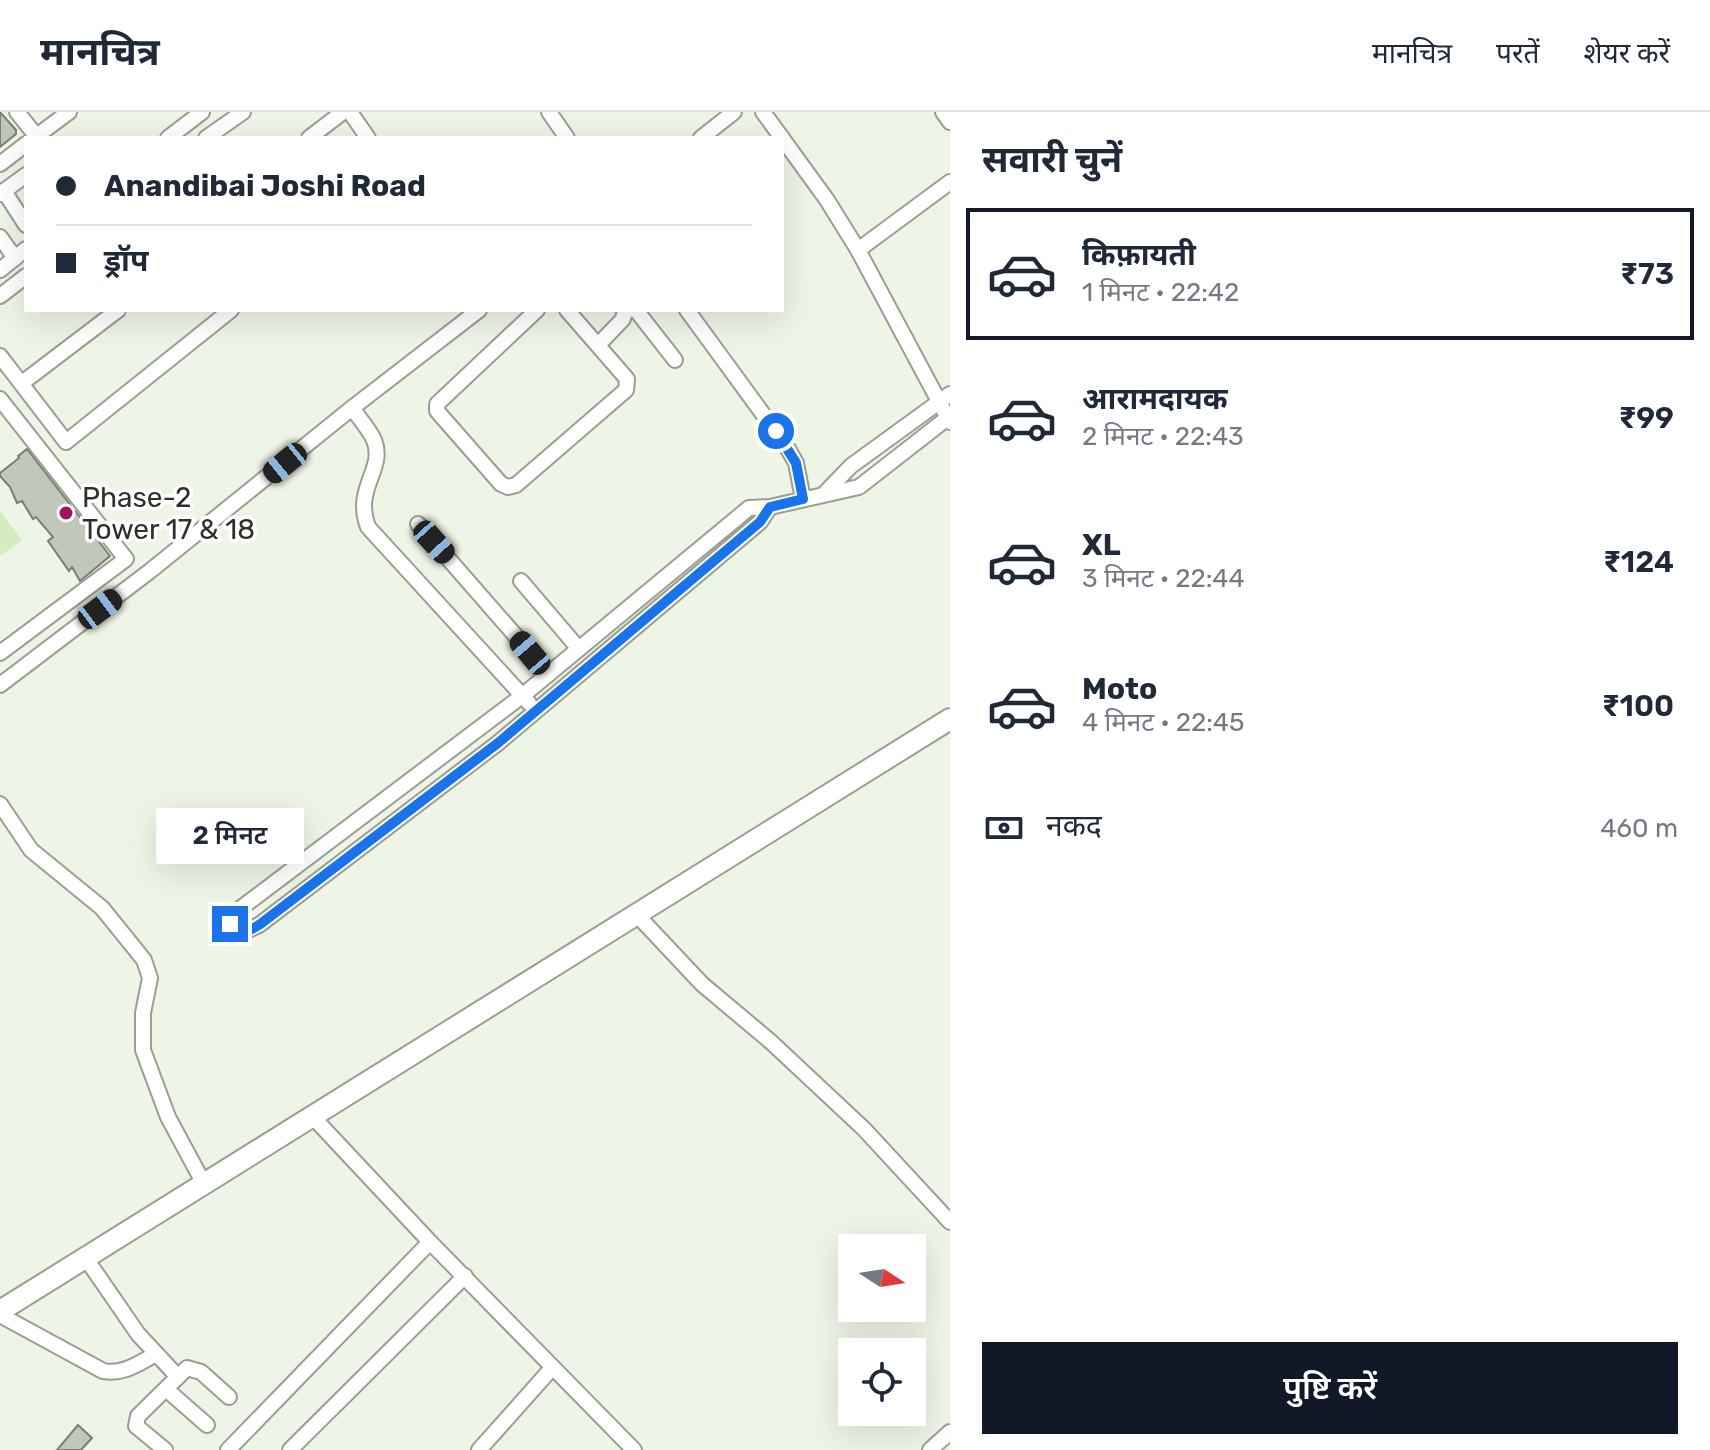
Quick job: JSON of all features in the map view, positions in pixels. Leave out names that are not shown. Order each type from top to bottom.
[{"type":"street","points":[[17,112],[31,136]]},
{"type":"street","points":[[37,136],[69,112]]},
{"type":"street","points":[[171,136],[202,112]]},
{"type":"street","points":[[209,136],[243,112]]},
{"type":"street","points":[[312,136],[343,112]]},
{"type":"street","points":[[350,112],[367,136]]},
{"type":"street","points":[[549,112],[566,136]]},
{"type":"street","points":[[704,136],[734,112]]},
{"type":"street","points":[[763,112],[781,136]]},
{"type":"street","points":[[943,112],[950,122]]},
{"type":"street","points":[[770,507],[760,522],[537,712],[259,925],[242,933],[233,929],[230,918],[237,911],[522,696],[749,508],[770,507],[859,487],[949,419],[944,399],[858,250],[784,141]]},
{"type":"street","points":[[0,164],[24,146]]},
{"type":"street","points":[[24,176],[2,192],[24,222]]},
{"type":"street","points":[[858,250],[950,182]]},
{"type":"street","points":[[0,237],[20,254],[0,270]]},
{"type":"street","points":[[0,296],[24,278]]},
{"type":"street","points":[[22,383],[115,312]]},
{"type":"street","points":[[0,356],[66,442],[228,312]]},
{"type":"street","points":[[0,685],[150,571],[476,312]]},
{"type":"street","points":[[535,312],[437,404],[437,411],[501,484],[508,487],[516,485],[626,390],[627,379],[569,312]]},
{"type":"street","points":[[688,312],[787,447],[796,463],[803,499]]},
{"type":"street","points":[[595,341],[626,313],[675,360]]},
{"type":"street","points":[[0,399],[126,559],[0,653]]},
{"type":"street","points":[[824,494],[851,466],[944,399]]},
{"type":"street","points":[[352,408],[375,441],[377,452],[363,495],[362,512],[368,527],[537,712]]},
{"type":"street","points":[[418,524],[549,674]]},
{"type":"street","points":[[521,581],[579,649]]},
{"type":"street","points":[[156,1354],[127,1370],[103,1371],[0,1313],[312,1116],[948,725]]},
{"type":"street","points":[[399,788],[413,807]]},
{"type":"street","points":[[0,804],[31,850],[102,908],[144,960],[150,978],[143,1013],[143,1050],[168,1117],[204,1184]]},
{"type":"street","points":[[638,916],[702,984],[771,1042],[864,1129],[950,1222]]},
{"type":"street","points":[[312,1116],[430,1242],[634,1450]]},
{"type":"street","points":[[235,1448],[430,1242]]},
{"type":"street","points":[[85,1257],[138,1334],[178,1377]]},
{"type":"street","points":[[290,1450],[465,1276]]},
{"type":"street","points":[[165,1450],[136,1426],[138,1416],[187,1368],[201,1372],[229,1397]]},
{"type":"street","points":[[479,1450],[552,1368]]},
{"type":"street","points":[[166,1389],[207,1425]]},
{"type":"street","points":[[930,1450],[950,1432]]},
{"type":"street","points":[[137,1450],[147,1438]]},
{"type":"green space","points":[[0,511],[22,540],[0,556]]},
{"type":"building","points":[[0,112],[16,134],[0,147]]},
{"type":"building","name":"Phase-2 Tower 17 & 18","points":[[27,449],[110,556],[80,581],[72,567],[69,571],[48,541],[53,537],[36,517],[33,519],[22,501],[17,503],[10,487],[0,476]]},
{"type":"building","points":[[78,1425],[92,1438],[81,1450],[57,1450]]},
{"type":"place","name":"Phase-2 Tower 17 & 18","points":[[66,513]]},
{"type":"route","points":[[230,924],[242,933],[259,925],[498,743],[760,522],[770,507],[803,499],[796,463],[776,431]]}]
